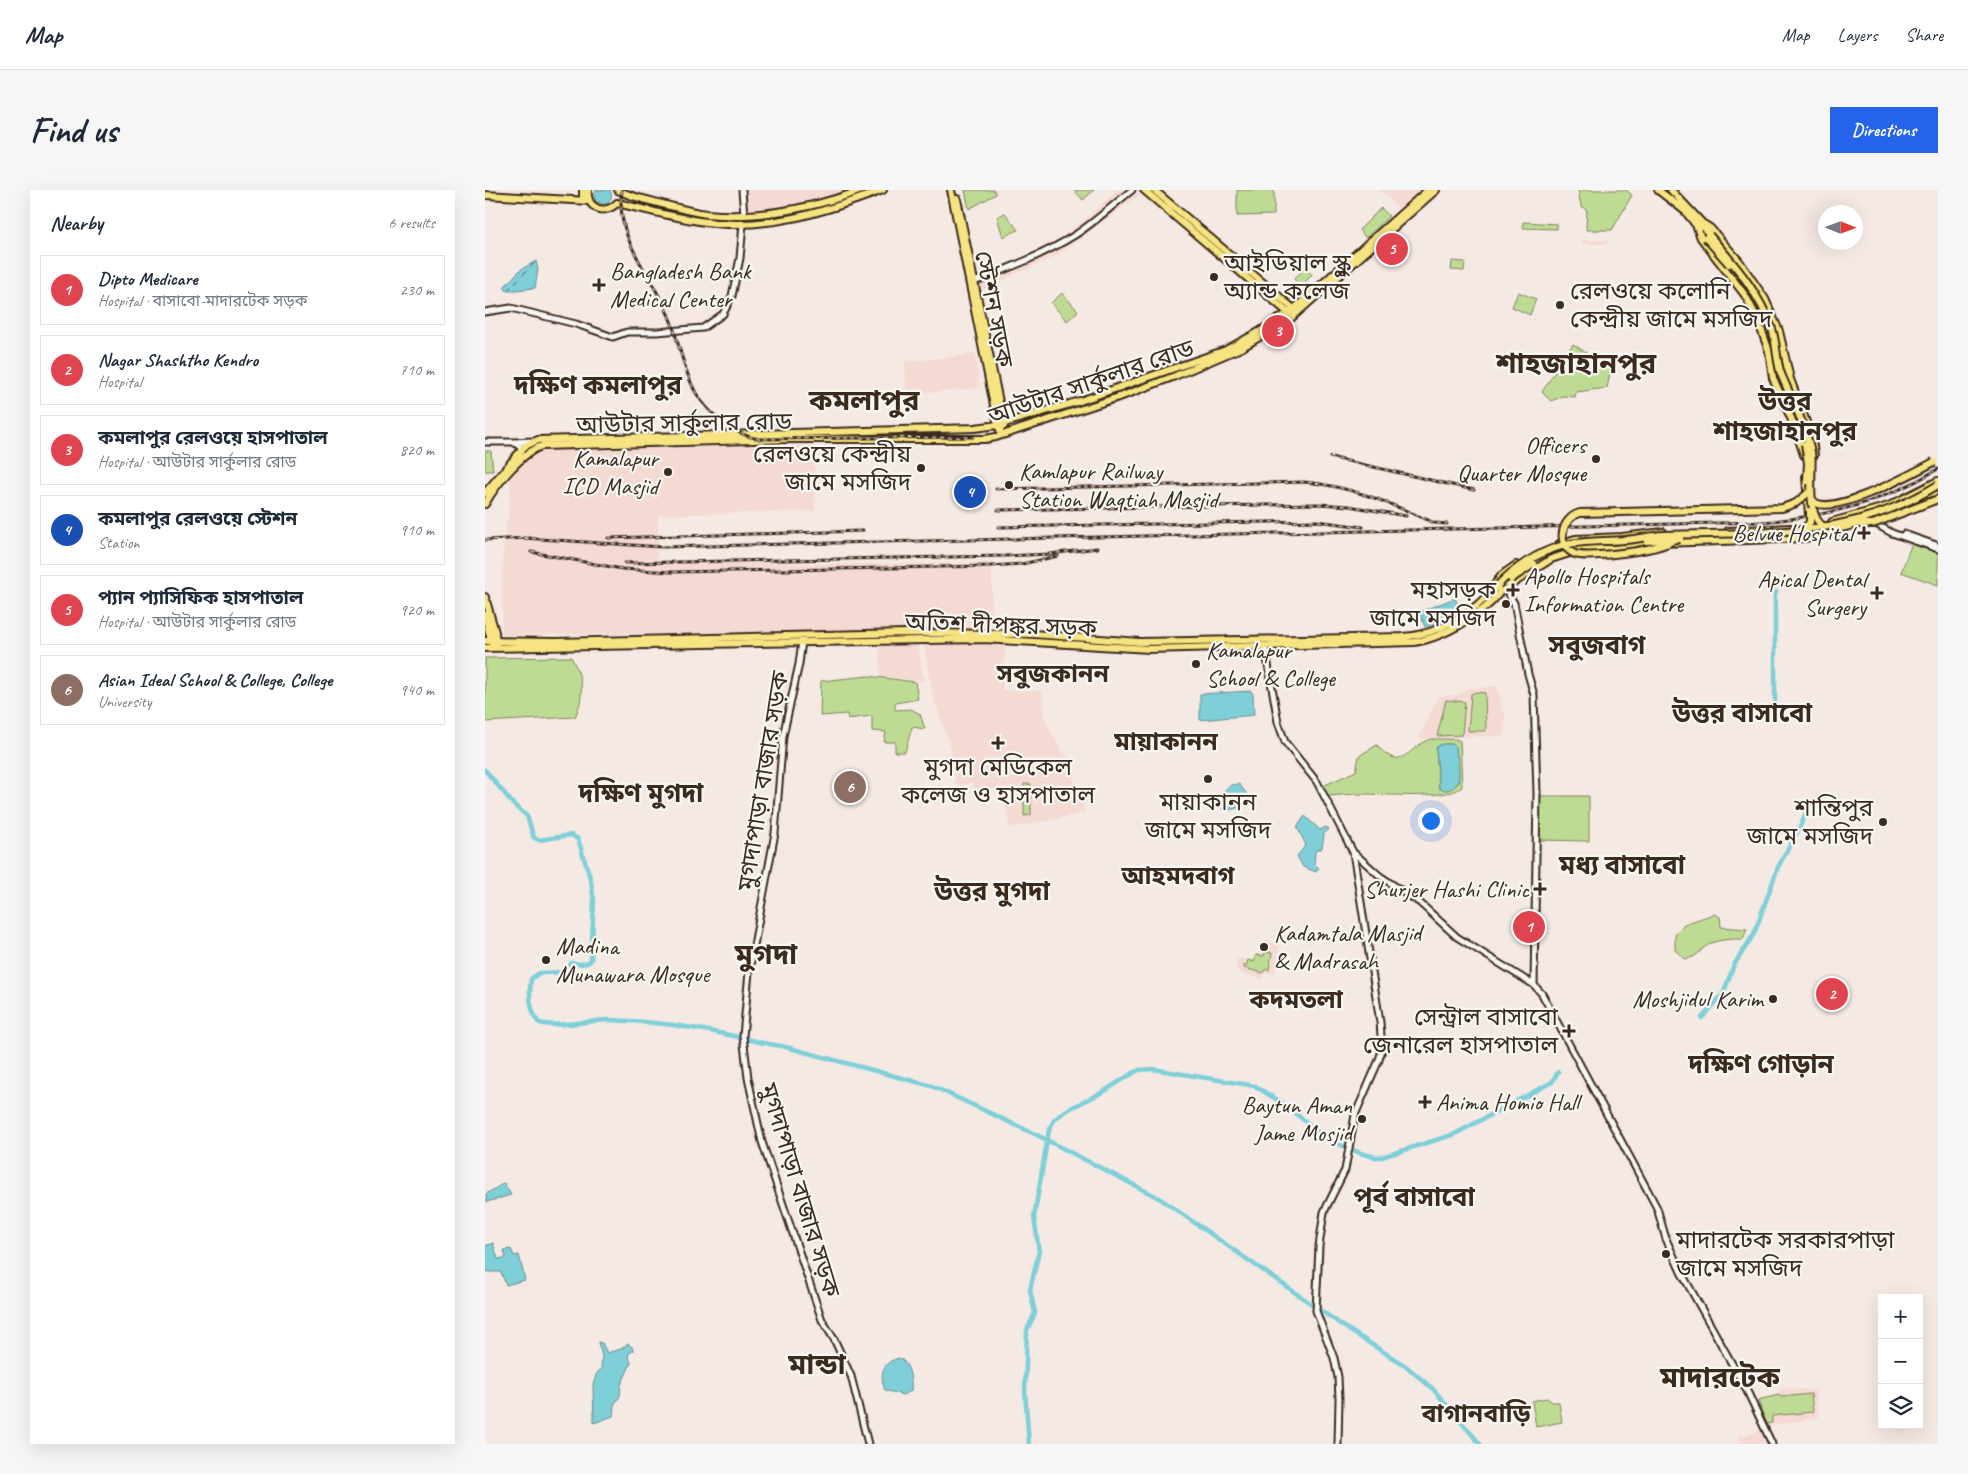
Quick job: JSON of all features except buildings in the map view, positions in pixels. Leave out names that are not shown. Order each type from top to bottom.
[{"type":"main road","points":[[583,190],[586,200],[593,207],[602,210],[611,208],[617,203],[700,222],[743,224],[773,222],[809,215],[883,190]]},
{"type":"main road","points":[[586,200],[588,190]]},
{"type":"main road","points":[[618,190],[632,196],[706,214],[744,215],[772,213],[826,202],[862,190]]},
{"type":"main road","name":"স্টেশন সড়ক","points":[[951,190],[972,282]]},
{"type":"main road","name":"স্টেশন সড়ক","points":[[955,190],[984,343],[1004,434]]},
{"type":"main road","points":[[1144,190],[1293,313]]},
{"type":"main road","points":[[1154,190],[1293,313]]},
{"type":"main road","name":"আউটার সার্কুলার রোড","points":[[532,441],[975,428],[1001,425],[1080,401],[1226,350],[1259,332],[1293,313],[1428,190]]},
{"type":"main road","name":"আউটার সার্কুলার রোড","points":[[485,504],[499,484],[526,456],[536,448],[547,446],[792,439],[993,438],[1123,396],[1241,348],[1293,313],[1436,190]]},
{"type":"main road","points":[[1658,190],[1700,225],[1710,228],[1757,284],[1776,322],[1790,379],[1811,438],[1815,472],[1813,495],[1821,526],[1815,537],[1807,528],[1803,452],[1795,427],[1773,378],[1769,351],[1762,330],[1745,294],[1704,243],[1700,225]]},
{"type":"main road","points":[[1671,190],[1748,282],[1769,321],[1777,347],[1780,370],[1801,418],[1812,460],[1811,521],[1807,528]]},
{"type":"main road","points":[[485,195],[586,200]]},
{"type":"main road","points":[[485,493],[523,448],[532,441]]},
{"type":"main road","points":[[523,448],[526,456]]},
{"type":"main road","points":[[1810,496],[1815,504],[1822,506],[1855,498],[1898,482],[1938,461]]},
{"type":"main road","points":[[1501,588],[1517,569],[1556,547],[1573,543],[1624,540],[1661,535],[1699,535],[1821,526],[1891,508],[1938,483]]},
{"type":"main road","points":[[1501,588],[1534,564],[1562,550],[1581,546],[1674,539],[1807,533],[1857,524],[1902,508],[1938,490]]},
{"type":"main road","points":[[1810,496],[1816,520],[1821,526]]},
{"type":"main road","points":[[1674,539],[1666,545],[1655,548],[1582,556],[1569,551],[1562,535],[1568,520],[1580,513],[1782,508],[1810,496]]},
{"type":"main road","points":[[1857,524],[1873,524],[1938,498]]},
{"type":"main road","name":"অতিশ দীপঙ্কর সড়ক","points":[[662,643],[1033,634],[1140,642],[1265,643],[1402,637],[1422,638],[1459,618],[1501,588],[1531,570],[1557,556],[1579,550],[1662,543],[1815,537],[1874,522],[1938,498]]},
{"type":"main road","points":[[1501,588],[1496,582],[1502,575],[1518,564],[1553,546],[1575,539],[1628,537],[1662,532],[1807,528]]},
{"type":"main road","points":[[485,597],[492,643]]},
{"type":"main road","points":[[485,615],[492,643]]},
{"type":"main road","name":"অতিশ দীপঙ্কর সড়ক","points":[[485,648],[492,643],[516,645],[662,643],[919,637]]},
{"type":"street","points":[[742,190],[744,215]]},
{"type":"street","points":[[972,282],[1032,259],[1059,244],[1082,230],[1132,190]]},
{"type":"street","points":[[485,312],[511,308],[576,324],[613,337],[627,332],[657,332],[703,328],[723,314],[733,296],[740,258],[743,224]]},
{"type":"street","points":[[485,442],[532,441]]},
{"type":"street","points":[[513,442],[523,448]]},
{"type":"street","points":[[1874,522],[1938,547]]},
{"type":"street","points":[[1662,532],[1662,543]]},
{"type":"street","points":[[1501,588],[1514,603],[1534,696],[1537,794],[1534,985]]},
{"type":"street","name":"মুগদাপাড়া বাজার সড়ক","points":[[802,641],[799,664],[783,736],[775,833],[749,972],[743,1036],[748,1078],[762,1142],[822,1320],[851,1376],[868,1444]]},
{"type":"street","points":[[1265,643],[1278,722],[1285,742],[1317,782],[1353,852],[1380,1022],[1382,1050],[1355,1116],[1347,1165],[1323,1217],[1317,1275],[1316,1311],[1334,1358],[1338,1377],[1338,1444]]},
{"type":"street","points":[[1353,852],[1380,876],[1420,904],[1457,936],[1534,985],[1542,994],[1657,1208],[1666,1239],[1681,1272],[1747,1391],[1772,1444]]},
{"type":"shaded area","points":[[742,190],[855,190],[808,204],[744,215]]},
{"type":"shaded area","points":[[1117,190],[1131,190],[1139,195],[1058,255],[981,290],[979,275],[1004,267],[1062,237],[1086,219]]},
{"type":"shaded area","points":[[1380,190],[1423,190],[1400,210]]},
{"type":"shaded area","points":[[1582,240],[1608,240],[1608,244],[1582,244]]},
{"type":"shaded area","points":[[975,354],[980,388],[906,394],[905,362]]},
{"type":"shaded area","points":[[814,445],[815,511],[658,515],[658,560],[815,564],[992,563],[992,631],[502,635],[503,552],[510,496],[511,452],[513,450]]},
{"type":"shaded area","points":[[917,641],[924,681],[880,677],[879,642]]},
{"type":"shaded area","points":[[973,642],[1005,645],[1002,690],[1042,691],[1045,719],[1060,749],[1071,760],[1076,795],[1077,798],[1082,797],[1084,813],[1010,828],[1001,788],[974,792],[973,783],[956,786],[951,748],[934,700],[923,644]]},
{"type":"shaded area","points":[[1498,686],[1502,711],[1505,712],[1504,736],[1419,738],[1438,696],[1457,695],[1468,689]]},
{"type":"shaded area","points":[[1265,941],[1280,944],[1274,974],[1265,973],[1263,979],[1243,974],[1235,968],[1238,958],[1254,962],[1256,955],[1262,955]]},
{"type":"shaded area","points":[[1780,1388],[1816,1390],[1818,1418],[1766,1426],[1756,1401],[1779,1395]]},
{"type":"shaded area","points":[[1761,1431],[1767,1444],[1741,1444],[1739,1436]]},
{"type":"green space","points":[[965,190],[994,190],[996,194],[969,209]]},
{"type":"green space","points":[[1074,190],[1094,190],[1083,200]]},
{"type":"green space","points":[[1237,190],[1274,190],[1274,215],[1237,216]]},
{"type":"green space","points":[[1578,190],[1626,190],[1632,195],[1612,230],[1586,230],[1587,210],[1581,206]]},
{"type":"green space","points":[[1381,208],[1389,216],[1366,238],[1359,230]]},
{"type":"green space","points":[[1005,213],[1018,230],[1003,237],[997,217]]},
{"type":"green space","points":[[1523,222],[1557,224],[1557,229],[1523,228]]},
{"type":"green space","points":[[1452,261],[1465,262],[1464,271],[1451,270]]},
{"type":"green space","points":[[1305,268],[1312,275],[1301,286],[1294,279]]},
{"type":"green space","points":[[1518,292],[1536,299],[1530,315],[1512,307]]},
{"type":"green space","points":[[1062,293],[1078,311],[1067,321],[1051,303]]},
{"type":"green space","points":[[1573,344],[1611,369],[1607,388],[1576,392],[1575,397],[1563,396],[1551,401],[1542,392]]},
{"type":"green space","points":[[485,451],[491,451],[493,471],[485,471]]},
{"type":"green space","points":[[1912,543],[1938,552],[1938,585],[1901,572]]},
{"type":"green space","points":[[571,657],[578,672],[581,687],[580,701],[575,717],[485,722],[485,658]]},
{"type":"green space","points":[[868,676],[915,682],[918,699],[895,703],[895,710],[911,709],[920,714],[925,729],[912,727],[905,752],[895,752],[895,742],[884,742],[886,732],[872,731],[872,716],[848,719],[847,714],[820,716],[821,681]]},
{"type":"green space","points":[[1476,692],[1485,693],[1486,731],[1468,731],[1471,694]]},
{"type":"green space","points":[[1446,700],[1465,702],[1462,735],[1437,736]]},
{"type":"green space","points":[[1431,739],[1456,739],[1460,741],[1462,787],[1443,794],[1430,795],[1363,794],[1328,796],[1323,786],[1356,771],[1359,756],[1377,745],[1386,754],[1393,758],[1399,758],[1405,756],[1423,742]],"holes":[[[1446,744],[1452,744],[1456,747],[1459,783],[1439,788],[1436,750]]]},
{"type":"green space","points":[[1024,784],[1031,784],[1031,815],[1024,816]]},
{"type":"green space","points":[[1539,796],[1589,796],[1589,841],[1538,840]]},
{"type":"green space","points":[[1714,914],[1720,917],[1721,927],[1747,929],[1743,939],[1716,942],[1708,945],[1693,957],[1685,959],[1675,950],[1675,935],[1684,924]]},
{"type":"green space","points":[[1265,952],[1272,953],[1269,970],[1266,969],[1263,973],[1244,968],[1248,960],[1254,962],[1256,955],[1264,956]]},
{"type":"green space","points":[[1811,1394],[1813,1412],[1772,1416],[1772,1423],[1766,1424],[1758,1400],[1779,1395],[1781,1397]]},
{"type":"green space","points":[[1547,1398],[1552,1402],[1559,1402],[1562,1422],[1536,1427],[1532,1401]]},
{"type":"water","points":[[596,190],[610,190],[610,200],[605,204],[597,202],[594,197]]},
{"type":"water","points":[[536,261],[538,270],[535,288],[507,291],[504,287],[520,270]]},
{"type":"water","points":[[1455,598],[1461,613],[1425,627],[1419,612]]},
{"type":"water","points":[[1251,691],[1253,694],[1254,715],[1200,720],[1200,694]]},
{"type":"water","points":[[1442,744],[1452,744],[1456,747],[1459,771],[1455,787],[1445,790],[1439,788],[1436,747]]},
{"type":"water","points":[[1239,784],[1246,793],[1241,807],[1223,810],[1220,794],[1231,785]]},
{"type":"water","points":[[1305,816],[1320,830],[1326,827],[1329,829],[1324,834],[1322,848],[1315,851],[1314,864],[1319,868],[1316,872],[1303,867],[1297,856],[1306,845],[1297,827]]},
{"type":"water","points":[[504,1183],[511,1195],[487,1202],[486,1194]]},
{"type":"water","points":[[493,1243],[498,1259],[506,1258],[504,1250],[511,1249],[514,1256],[519,1255],[525,1280],[506,1285],[501,1272],[488,1272],[485,1266],[485,1246]]},
{"type":"water","points":[[598,1342],[602,1343],[607,1353],[621,1349],[628,1344],[632,1347],[633,1351],[628,1354],[631,1363],[621,1385],[620,1396],[614,1405],[613,1416],[594,1423],[593,1384],[597,1373],[601,1369],[602,1356]]},
{"type":"water","points":[[899,1358],[903,1360],[908,1368],[911,1382],[911,1391],[903,1395],[885,1390],[882,1379],[883,1370],[886,1366]]},
{"type":"waterway","points":[[1775,711],[1776,592]]},
{"type":"waterway","points":[[485,770],[514,805],[527,816],[534,838],[539,840],[571,835],[578,839],[591,881],[594,901],[591,960],[584,964],[571,963],[568,972],[539,973],[531,979],[530,1001],[538,1022],[552,1025],[609,1020],[688,1027],[782,1046],[932,1086],[1037,1135],[1159,1198],[1349,1330],[1407,1367],[1433,1389],[1480,1444]]},
{"type":"waterway","points":[[1702,1018],[1723,994],[1734,965],[1754,934],[1778,867],[1799,829],[1809,805]]},
{"type":"waterway","points":[[1029,1444],[1025,1391],[1027,1330],[1035,1313],[1030,1290],[1039,1251],[1034,1217],[1049,1130],[1054,1120],[1065,1111],[1103,1092],[1139,1070],[1153,1069],[1255,1086],[1287,1106],[1325,1138],[1360,1153],[1382,1157],[1455,1134],[1552,1082],[1558,1072]]},
{"type":"ferry route","points":[[507,291],[536,261]]},
{"type":"railway","points":[[622,190],[621,209],[630,243],[665,307],[682,359],[696,393],[701,401],[723,422],[740,433],[759,439],[973,437]]},
{"type":"railway","points":[[1330,457],[1474,490]]},
{"type":"railway","points":[[524,538],[662,547],[1762,522],[1832,512],[1875,500],[1938,469]]},
{"type":"railway","points":[[996,489],[1304,482],[1339,487],[1387,503],[1435,523],[1447,524]]},
{"type":"railway","points":[[998,510],[1318,504],[1349,506],[1406,516]]},
{"type":"railway","points":[[998,527],[1317,521],[1363,527]]},
{"type":"railway","points":[[608,538],[863,531]]},
{"type":"railway","points":[[485,540],[530,538]]},
{"type":"railway","points":[[625,563],[1005,556],[1050,554],[1097,548]]},
{"type":"railway","points":[[531,552],[622,569],[671,572],[991,566],[1022,564],[1058,556]]},
{"type":"place","name":"প্যান প্যাসিফিক হাসপাতাল","points":[[1392,249]]},
{"type":"place","name":"আইডিয়াল স্কুল অ্যান্ড কলেজ","points":[[1214,277]]},
{"type":"place","name":"Bangladesh Bank Medical Center","points":[[599,285]]},
{"type":"place","name":"রেলওয়ে কলোনি কেন্দ্রীয় জামে মসজিদ","points":[[1560,305]]},
{"type":"place","name":"কমলাপুর রেলওয়ে হাসপাতাল","points":[[1278,331]]},
{"type":"place","name":"Officers Quarter Mosque","points":[[1596,459]]},
{"type":"place","name":"রেলওয়ে কেন্দ্রীয় জামে মসজিদ","points":[[921,468]]},
{"type":"place","name":"Kamalapur ICD Masjid","points":[[668,472]]},
{"type":"place","name":"Kamlapur Railway Station Waqtiah Masjid","points":[[1009,485]]},
{"type":"place","name":"কমলাপুর রেলওয়ে স্টেশন","points":[[970,492]]},
{"type":"place","name":"Belvue Hospital","points":[[1864,533]]},
{"type":"place","name":"Apollo Hospitals Information Centre","points":[[1513,590]]},
{"type":"place","name":"Apical Dental Surgery","points":[[1877,593]]},
{"type":"place","name":"মহাসড়ক জামে মসজিদ","points":[[1506,604]]},
{"type":"place","name":"Kamalapur School & College","points":[[1196,664]]},
{"type":"place","name":"মুগদা মেডিকেল কলেজ ও হাসপাতাল","points":[[998,743]]},
{"type":"place","name":"মায়াকানন জামে মসজিদ","points":[[1208,779]]},
{"type":"place","name":"Asian Ideal School & College, College","points":[[850,787]]},
{"type":"place","name":"শান্তিপুর জামে মসজিদ","points":[[1883,822]]},
{"type":"place","name":"Shurjer Hashi Clinic","points":[[1540,889]]},
{"type":"place","name":"Dipto Medicare","points":[[1529,927]]},
{"type":"place","name":"Kadamtala Masjid & Madrasah","points":[[1264,947]]},
{"type":"place","name":"Madina Munawara Mosque","points":[[546,960]]},
{"type":"place","name":"Nagar Shashtho Kendro","points":[[1832,994]]},
{"type":"place","name":"Moshjidul Karim","points":[[1773,999]]},
{"type":"place","name":"সেন্ট্রাল বাসাবো জেনারেল হাসপাতাল","points":[[1569,1031]]},
{"type":"place","name":"Anima Homio Hall","points":[[1425,1102]]},
{"type":"place","name":"Baytun Aman Jame Mosjid","points":[[1362,1119]]},
{"type":"place","name":"মাদারটেক সরকারপাড়া জামে মসজিদ","points":[[1666,1254]]},
{"type":"district","name":"শাহজাহানপুর","points":[[1576,363]]},
{"type":"district","name":"দক্ষিণ কমলাপুর","points":[[598,385]]},
{"type":"district","name":"কমলাপুর","points":[[864,400]]},
{"type":"district","name":"উত্তর শাহজাহানপুর","points":[[1785,416]]},
{"type":"district","name":"সবুজবাগ","points":[[1597,645]]},
{"type":"district","name":"সবুজকানন","points":[[1053,674]]},
{"type":"district","name":"উত্তর বাসাবো","points":[[1742,713]]},
{"type":"district","name":"মায়াকানন","points":[[1166,742]]},
{"type":"district","name":"দক্ষিণ মুগদা","points":[[641,793]]},
{"type":"district","name":"মধ্য বাসাবো","points":[[1622,865]]},
{"type":"district","name":"আহমদবাগ","points":[[1178,876]]},
{"type":"district","name":"উত্তর মুগদা","points":[[992,891]]},
{"type":"district","name":"মুগদা","points":[[766,954]]},
{"type":"district","name":"কদমতলা","points":[[1296,1000]]},
{"type":"district","name":"দক্ষিণ গোড়ান","points":[[1761,1064]]},
{"type":"district","name":"পূর্ব বাসাবো","points":[[1414,1197]]},
{"type":"district","name":"মান্ডা","points":[[817,1364]]},
{"type":"district","name":"মাদারটেক","points":[[1720,1377]]},
{"type":"district","name":"বাগানবাড়ি","points":[[1476,1414]]}]
